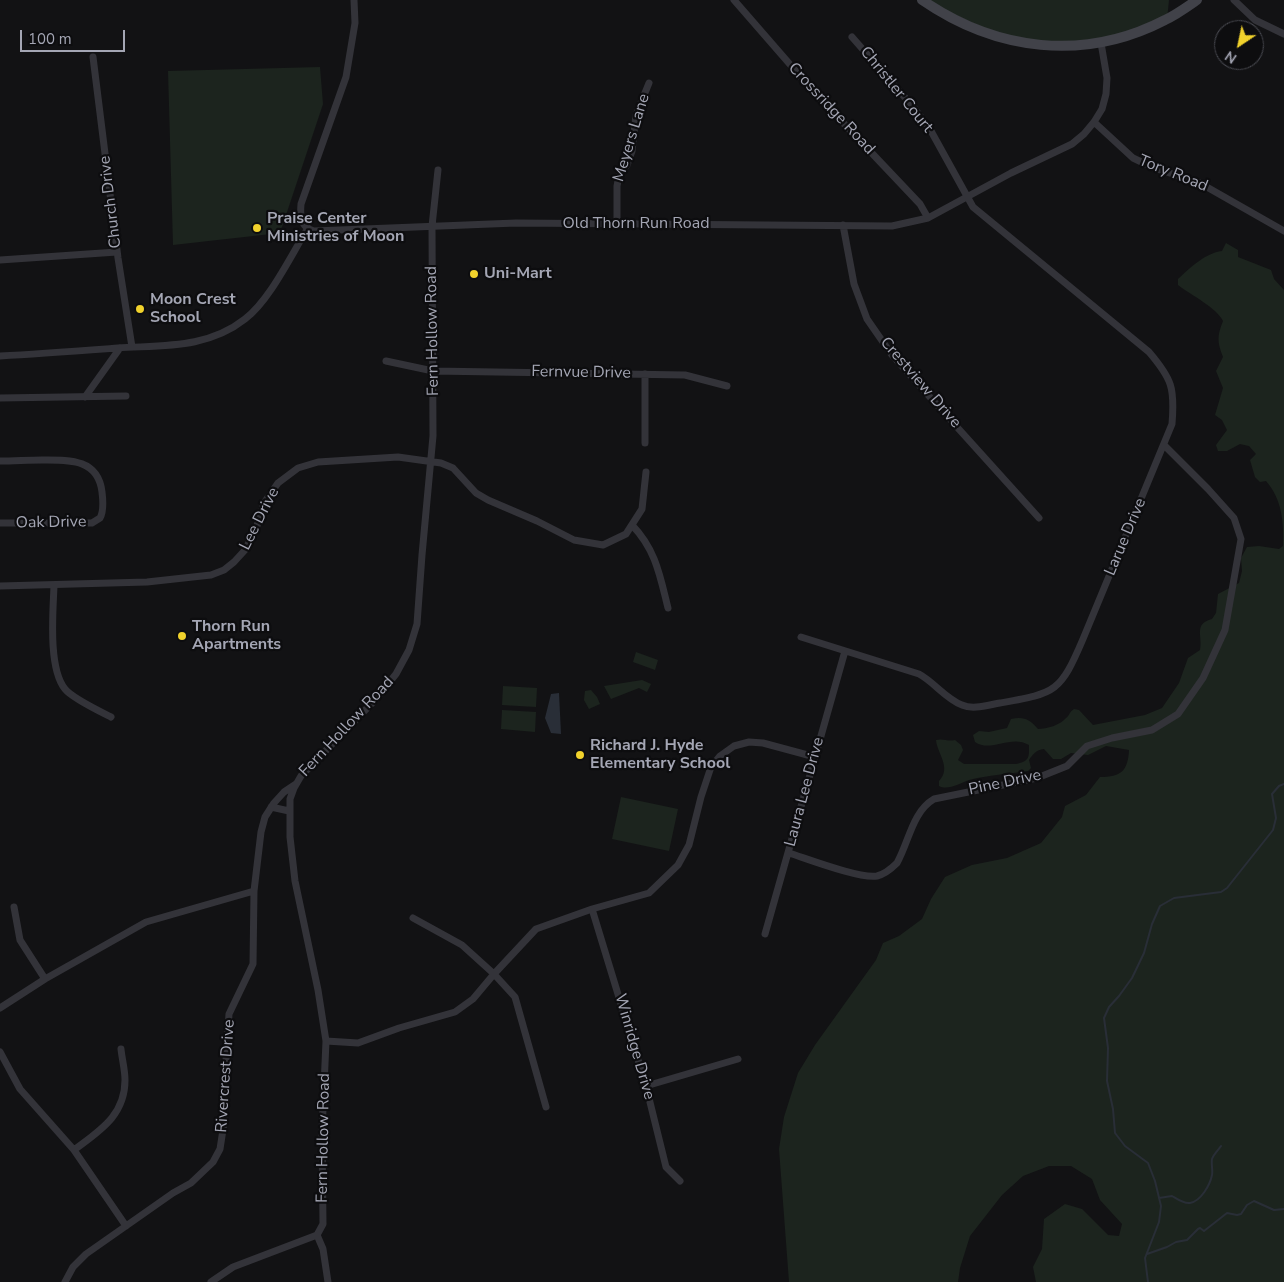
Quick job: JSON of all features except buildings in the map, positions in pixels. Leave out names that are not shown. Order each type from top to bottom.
[{"type":"street","points":[[0,356],[132,347],[163,347],[195,342],[229,329],[246,319],[268,293],[308,228],[303,225],[301,219],[301,204],[346,77],[355,24],[356,10],[354,0]]},
{"type":"street","name":"Crossridge Road","points":[[734,0],[814,92],[920,204],[928,218]]},
{"type":"street","points":[[922,0],[958,22],[980,31],[1015,42],[1054,46],[1101,42],[1122,37],[1157,24],[1197,0]]},
{"type":"street","points":[[1234,0],[1255,20],[1284,34]]},
{"type":"street","name":"Christler Court","points":[[852,37],[915,108],[931,131],[967,196]]},
{"type":"street","name":"Old Thorn Run Road","points":[[308,228],[320,231],[516,223],[892,226],[928,218],[1011,172],[1072,144],[1084,134],[1102,109],[1106,94],[1107,78],[1101,42]]},
{"type":"street","name":"Church Drive","points":[[94,57],[118,252],[132,347]]},
{"type":"street","name":"Meyers Lane","points":[[618,224],[617,186],[619,176],[627,165],[632,151],[636,115],[649,83]]},
{"type":"street","name":"Tory Road","points":[[1094,122],[1133,158],[1154,168],[1198,182],[1284,231]]},
{"type":"street","name":"Fern Hollow Road","points":[[328,1282],[322,1249],[317,1235],[322,1224],[322,1132],[326,1041],[318,990],[295,881],[290,837],[290,799],[296,783],[312,764],[374,700],[396,674],[409,650],[417,624],[433,436],[432,226],[438,170]]},
{"type":"street","name":"Larue Drive","points":[[800,637],[919,674],[930,680],[956,702],[969,707],[1028,698],[1050,692],[1064,678],[1077,654],[1172,424],[1174,400],[1165,371],[1149,352],[973,208],[967,196]]},
{"type":"street","name":"Crestview Drive","points":[[843,225],[854,284],[867,319],[892,355],[1039,518]]},
{"type":"street","points":[[0,260],[118,252]]},
{"type":"street","points":[[85,397],[120,348]]},
{"type":"street","name":"Fernvue Drive","points":[[386,361],[433,371],[686,375],[727,386]]},
{"type":"street","points":[[645,374],[645,443]]},
{"type":"street","points":[[0,398],[126,396]]},
{"type":"street","name":"Pine Drive","points":[[789,853],[853,873],[872,876],[886,873],[897,863],[919,814],[927,803],[934,799],[1037,778],[1067,766],[1087,746],[1112,738],[1152,730],[1178,714],[1203,678],[1225,630],[1241,539],[1234,518],[1164,445]]},
{"type":"street","name":"Lee Drive","points":[[0,586],[146,582],[210,575],[224,570],[245,550],[256,529],[264,503],[278,483],[298,468],[318,462],[398,457],[430,461],[453,468],[476,493],[574,540],[603,545],[626,534],[632,525]]},
{"type":"street","name":"Oak Drive","points":[[0,461],[68,460],[85,465],[94,472],[101,486],[103,512],[95,522],[88,523],[0,523]]},
{"type":"street","points":[[646,472],[642,509],[632,525],[644,538],[655,558],[668,608]]},
{"type":"street","points":[[54,586],[52,642],[56,670],[65,689],[87,705],[111,717]]},
{"type":"street","name":"Laura Lee Drive","points":[[765,934],[845,650]]},
{"type":"street","points":[[326,1041],[358,1043],[399,1028],[455,1012],[473,999],[536,929],[592,909],[649,893],[678,866],[689,845],[709,772],[715,761],[726,751],[742,744],[756,742],[815,757]]},
{"type":"street","name":"Rivercrest Drive","points":[[65,1282],[73,1267],[86,1254],[173,1193],[191,1183],[213,1162],[220,1148],[224,1123],[229,1014],[253,964],[254,891],[261,832],[265,817],[271,808],[284,792],[296,783]]},
{"type":"street","points":[[271,808],[289,811]]},
{"type":"street","points":[[0,1008],[45,979],[146,922],[254,891]]},
{"type":"street","points":[[14,907],[20,940],[45,979]]},
{"type":"street","name":"Winridge Drive","points":[[592,909],[646,1086],[666,1166],[680,1181]]},
{"type":"street","points":[[413,918],[462,946],[494,974],[515,997],[546,1107]]},
{"type":"street","points":[[74,1150],[110,1121],[119,1109],[125,1081],[121,1049]]},
{"type":"street","points":[[0,1052],[20,1089],[74,1150],[126,1226]]},
{"type":"street","points":[[646,1086],[738,1060]]},
{"type":"street","points":[[211,1282],[233,1267],[317,1235]]},
{"type":"shaded area","points":[[922,0],[1169,0],[1167,20],[1101,43],[1015,42]]},
{"type":"shaded area","points":[[320,67],[323,104],[280,233],[173,245],[168,71]]},
{"type":"shaded area","points":[[1226,243],[1238,250],[1238,257],[1271,270],[1274,279],[1284,290],[1284,1282],[1036,1282],[1033,1267],[1042,1249],[1044,1219],[1065,1204],[1082,1209],[1108,1235],[1119,1236],[1122,1224],[1100,1200],[1092,1179],[1071,1166],[1049,1166],[1023,1176],[1002,1195],[970,1236],[960,1268],[958,1282],[789,1282],[779,1149],[784,1117],[798,1073],[815,1045],[876,960],[883,943],[899,936],[922,919],[931,899],[945,877],[972,865],[1007,858],[1041,843],[1062,817],[1065,806],[1086,795],[1100,777],[1113,776],[1125,768],[1129,750],[1106,746],[1088,755],[1071,753],[1061,759],[1053,759],[1044,749],[1035,753],[1029,760],[1031,768],[1028,771],[976,778],[946,788],[939,786],[944,766],[936,740],[955,740],[961,745],[963,750],[958,760],[964,764],[1016,764],[1028,758],[1029,745],[1015,741],[988,746],[981,745],[975,742],[973,735],[979,731],[989,732],[1007,728],[1011,719],[1015,718],[1026,719],[1038,729],[1057,725],[1074,709],[1079,710],[1093,725],[1145,715],[1162,708],[1179,683],[1188,658],[1200,650],[1201,627],[1206,621],[1212,619],[1216,613],[1218,594],[1239,583],[1242,571],[1241,558],[1247,547],[1259,546],[1279,549],[1283,546],[1283,528],[1279,503],[1266,481],[1260,482],[1255,477],[1250,460],[1256,454],[1249,446],[1240,444],[1227,451],[1218,451],[1216,445],[1227,430],[1222,420],[1215,415],[1223,388],[1216,371],[1223,357],[1218,339],[1223,321],[1210,307],[1178,285],[1178,279],[1188,270],[1204,258],[1222,251]]},
{"type":"shaded area","points":[[636,652],[658,660],[655,670],[633,662]]},
{"type":"shaded area","points":[[642,680],[651,684],[647,692],[639,688],[611,699],[604,686]]},
{"type":"shaded area","points":[[503,686],[537,688],[536,707],[502,705]]},
{"type":"shaded area","points":[[591,690],[600,704],[589,709],[584,700],[585,691]]},
{"type":"shaded area","points":[[559,693],[561,734],[551,733],[545,718],[551,694]]},
{"type":"shaded area","points":[[502,710],[536,712],[535,732],[501,729]]},
{"type":"shaded area","points":[[621,797],[678,809],[669,851],[612,839]]},
{"type":"waterway","points":[[1148,1282],[1145,1258],[1159,1222],[1161,1206],[1148,1163],[1125,1146],[1115,1133],[1113,1109],[1107,1081],[1108,1048],[1104,1018],[1109,1007],[1132,978],[1144,953],[1152,924],[1160,906],[1174,898],[1221,892],[1227,888],[1273,830],[1276,818],[1272,794],[1279,786],[1284,784]]},
{"type":"waterway","points":[[1159,1198],[1172,1196],[1188,1203],[1198,1199],[1211,1179],[1212,1159],[1221,1146]]},
{"type":"waterway","points":[[1147,1254],[1176,1242],[1187,1240],[1198,1229],[1200,1228],[1204,1231],[1227,1213],[1241,1214],[1247,1205],[1254,1201],[1274,1210],[1284,1209]]},
{"type":"place","name":"Praise Center Ministries of Moon","points":[[257,228]]},
{"type":"place","name":"Uni-Mart","points":[[474,274]]},
{"type":"place","name":"Moon Crest School","points":[[140,309]]},
{"type":"place","name":"Thorn Run Apartments","points":[[182,636]]},
{"type":"place","name":"Richard J. Hyde Elementary School","points":[[580,755]]}]
